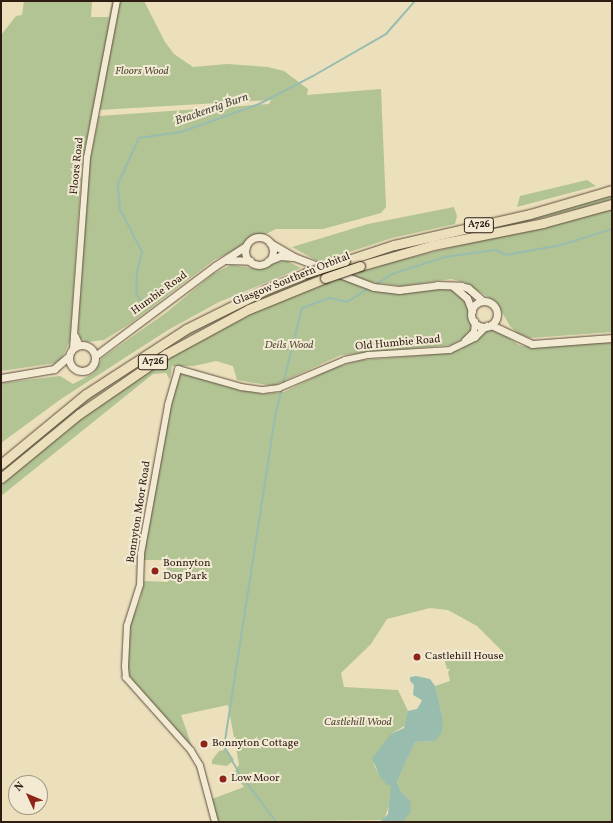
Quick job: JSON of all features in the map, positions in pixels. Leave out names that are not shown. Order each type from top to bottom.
[{"type":"highway","name":"Glasgow Southern Orbital","points":[[1,464],[86,394],[186,328],[260,292],[307,273],[394,245],[530,214],[612,190]]},
{"type":"highway","name":"Glasgow Southern Orbital","points":[[1,478],[79,414],[166,354],[249,309],[325,278],[360,266],[433,245],[543,223],[612,204]]},
{"type":"street","name":"Floors Road","points":[[73,349],[76,336],[87,158],[117,1]]},
{"type":"street","points":[[251,262],[246,255],[246,246],[257,237],[263,237],[270,243],[294,257],[374,287],[399,290],[451,285],[468,288],[483,301],[493,304],[497,315],[511,333]]},
{"type":"street","points":[[266,262],[272,253],[270,243]]},
{"type":"street","name":"Humbie Road","points":[[95,356],[107,344],[246,246]]},
{"type":"street","points":[[225,260],[236,259],[259,264],[280,256],[294,257]]},
{"type":"street","points":[[451,285],[463,294],[472,311],[475,322],[474,332],[459,347]]},
{"type":"street","points":[[472,311],[476,304],[483,301]]},
{"type":"street","points":[[459,347],[475,338],[497,315]]},
{"type":"street","points":[[475,322],[489,325],[511,333],[532,344],[612,338]]},
{"type":"street","name":"Floors Road","points":[[76,336],[84,346]]},
{"type":"street","name":"Humbie Road","points":[[84,346],[107,344]]},
{"type":"street","points":[[1,378],[54,369],[83,372],[91,368],[95,356],[84,346],[73,349],[64,362],[54,369]]},
{"type":"street","name":"Old Humbie Road","points":[[178,369],[241,387],[263,390],[279,388],[345,360],[368,355],[431,352],[459,347]]},
{"type":"street","points":[[69,356],[70,363],[74,370]]},
{"type":"street","name":"Bonnyton Moor Road","points":[[178,369],[168,405],[141,554],[140,585],[127,626],[125,667],[126,678],[191,751],[200,766],[215,822]]},
{"type":"green space","points":[[24,1],[92,1],[91,17],[109,17],[112,1],[115,1],[82,163],[70,341],[62,358],[56,363],[1,371],[1,35],[16,16],[22,15]]},
{"type":"green space","name":"Floors Wood","points":[[119,1],[144,1],[165,42],[174,54],[193,67],[227,64],[268,67],[284,71],[308,89],[307,95],[381,89],[386,207],[381,213],[323,229],[276,229],[266,234],[253,235],[241,247],[214,260],[131,323],[104,340],[86,342],[80,338],[78,330],[88,170],[99,116],[269,104],[271,100],[99,110]]},
{"type":"green space","points":[[587,180],[596,186],[517,207],[520,196]]},
{"type":"green space","points":[[612,194],[612,200],[570,211],[347,266],[344,264],[390,250],[559,210]]},
{"type":"green space","points":[[454,207],[457,216],[455,224],[392,238],[319,262],[292,247],[368,224]]},
{"type":"green space","points":[[612,208],[612,332],[530,338],[518,334],[510,326],[496,302],[464,282],[451,279],[402,286],[371,282],[351,275],[392,262]]},
{"type":"green space","points":[[287,261],[301,268],[219,302],[168,330],[61,399],[1,443],[1,383],[60,376],[73,384],[94,373],[102,358],[167,312],[213,274],[231,265],[259,269],[276,262]]},
{"type":"green space","points":[[315,275],[319,276],[249,304],[163,349],[87,402],[1,473],[1,470],[76,407],[108,383],[179,338],[259,297]]},
{"type":"green space","name":"Deils Wood","points":[[342,278],[362,287],[404,293],[448,288],[463,297],[467,304],[472,330],[464,338],[451,345],[341,355],[273,386],[237,380],[233,366],[216,361],[194,366],[172,366],[170,380],[166,373],[153,374],[1,496],[1,484],[52,439],[135,376],[269,304]]},
{"type":"green space","name":"Castlehill Wood","points":[[490,328],[498,330],[519,345],[530,347],[612,342],[612,822],[403,822],[410,800],[402,793],[397,782],[415,742],[435,741],[443,718],[435,686],[450,681],[448,672],[450,669],[447,669],[444,658],[466,654],[467,658],[504,653],[477,626],[448,610],[430,608],[387,619],[371,644],[341,673],[344,687],[398,690],[408,711],[406,725],[391,734],[374,765],[379,775],[391,786],[391,800],[384,820],[218,822],[212,799],[244,787],[234,774],[239,764],[228,705],[181,715],[193,749],[128,676],[127,670],[129,626],[140,600],[144,581],[168,582],[166,560],[142,560],[168,410],[180,373],[185,372],[237,389],[263,394],[284,392],[333,368],[362,360],[428,355],[459,350],[476,340]]},
{"type":"green space","points":[[227,749],[234,760],[227,766],[212,764],[212,760],[219,751]]},
{"type":"shaded area","points":[[416,676],[430,679],[435,686],[443,718],[442,732],[435,741],[415,742],[397,782],[402,793],[410,800],[411,811],[403,822],[380,822],[388,814],[391,786],[386,784],[379,775],[372,758],[391,734],[404,728],[408,711],[417,709],[420,704],[422,700],[413,695],[414,685],[410,681],[410,677]]},
{"type":"waterway","name":"Brackenrig Burn","points":[[144,306],[136,293],[137,271],[142,252],[120,209],[118,184],[139,138],[181,132],[259,104],[313,76],[386,34],[415,1]]},
{"type":"waterway","points":[[375,285],[392,274],[445,257],[496,250],[506,255],[561,245],[612,229]]},
{"type":"waterway","points":[[276,822],[238,771],[224,747],[276,412],[302,308],[330,298],[347,302],[369,288]]},
{"type":"place","name":"Bonnyton Dog Park","points":[[155,571]]},
{"type":"place","name":"Castlehill House","points":[[417,657]]},
{"type":"place","name":"Bonnyton Cottage","points":[[204,744]]},
{"type":"place","name":"Low Moor","points":[[223,779]]}]
